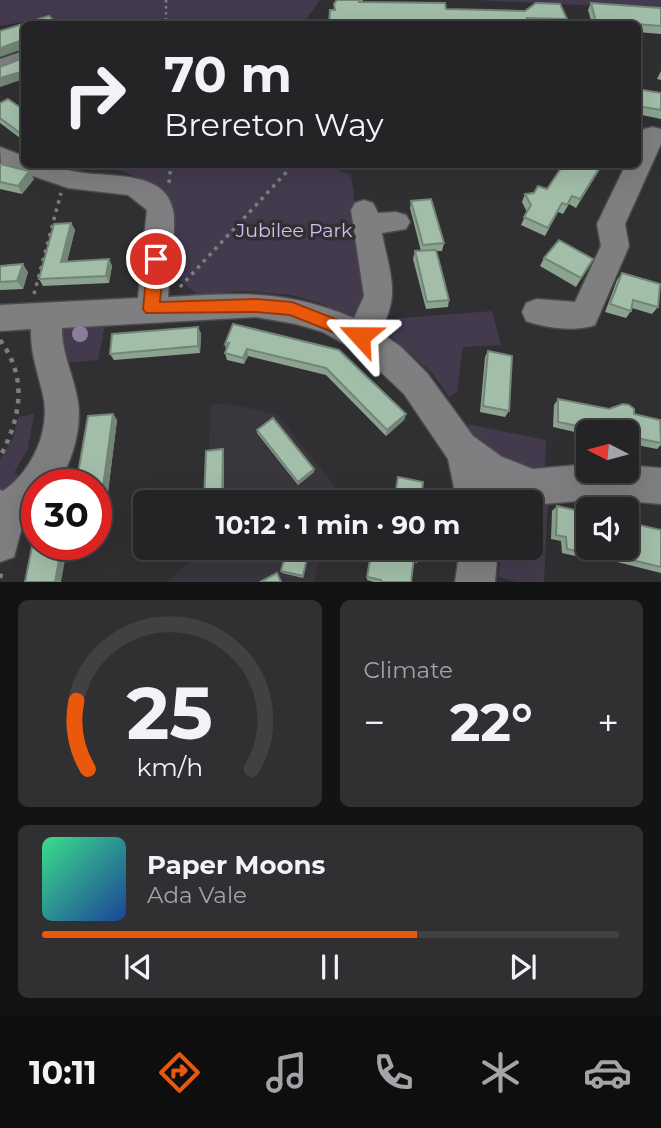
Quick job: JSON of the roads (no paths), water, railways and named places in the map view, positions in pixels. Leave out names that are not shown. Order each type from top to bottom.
[{"type":"street","points":[[0,66],[21,58]]},
{"type":"street","points":[[641,155],[650,134]]},
{"type":"street","points":[[38,168],[80,182],[133,186],[155,199],[160,209],[156,309]]},
{"type":"street","points":[[537,312],[583,316],[615,246],[611,224],[635,168]]},
{"type":"street","points":[[360,336],[374,314],[379,296],[366,217],[396,222]]},
{"type":"street","points":[[25,316],[256,305],[292,309],[360,336],[393,361],[431,404],[461,448],[517,490]]},
{"type":"street","points":[[2,521],[28,496],[50,465],[60,432],[61,402],[46,348],[25,316]]},
{"type":"street","points":[[461,448],[473,490]]},
{"type":"street","points":[[543,492],[601,481],[661,486]]},
{"type":"park label","name":"Jubilee Park","points":[[294,230]]}]
